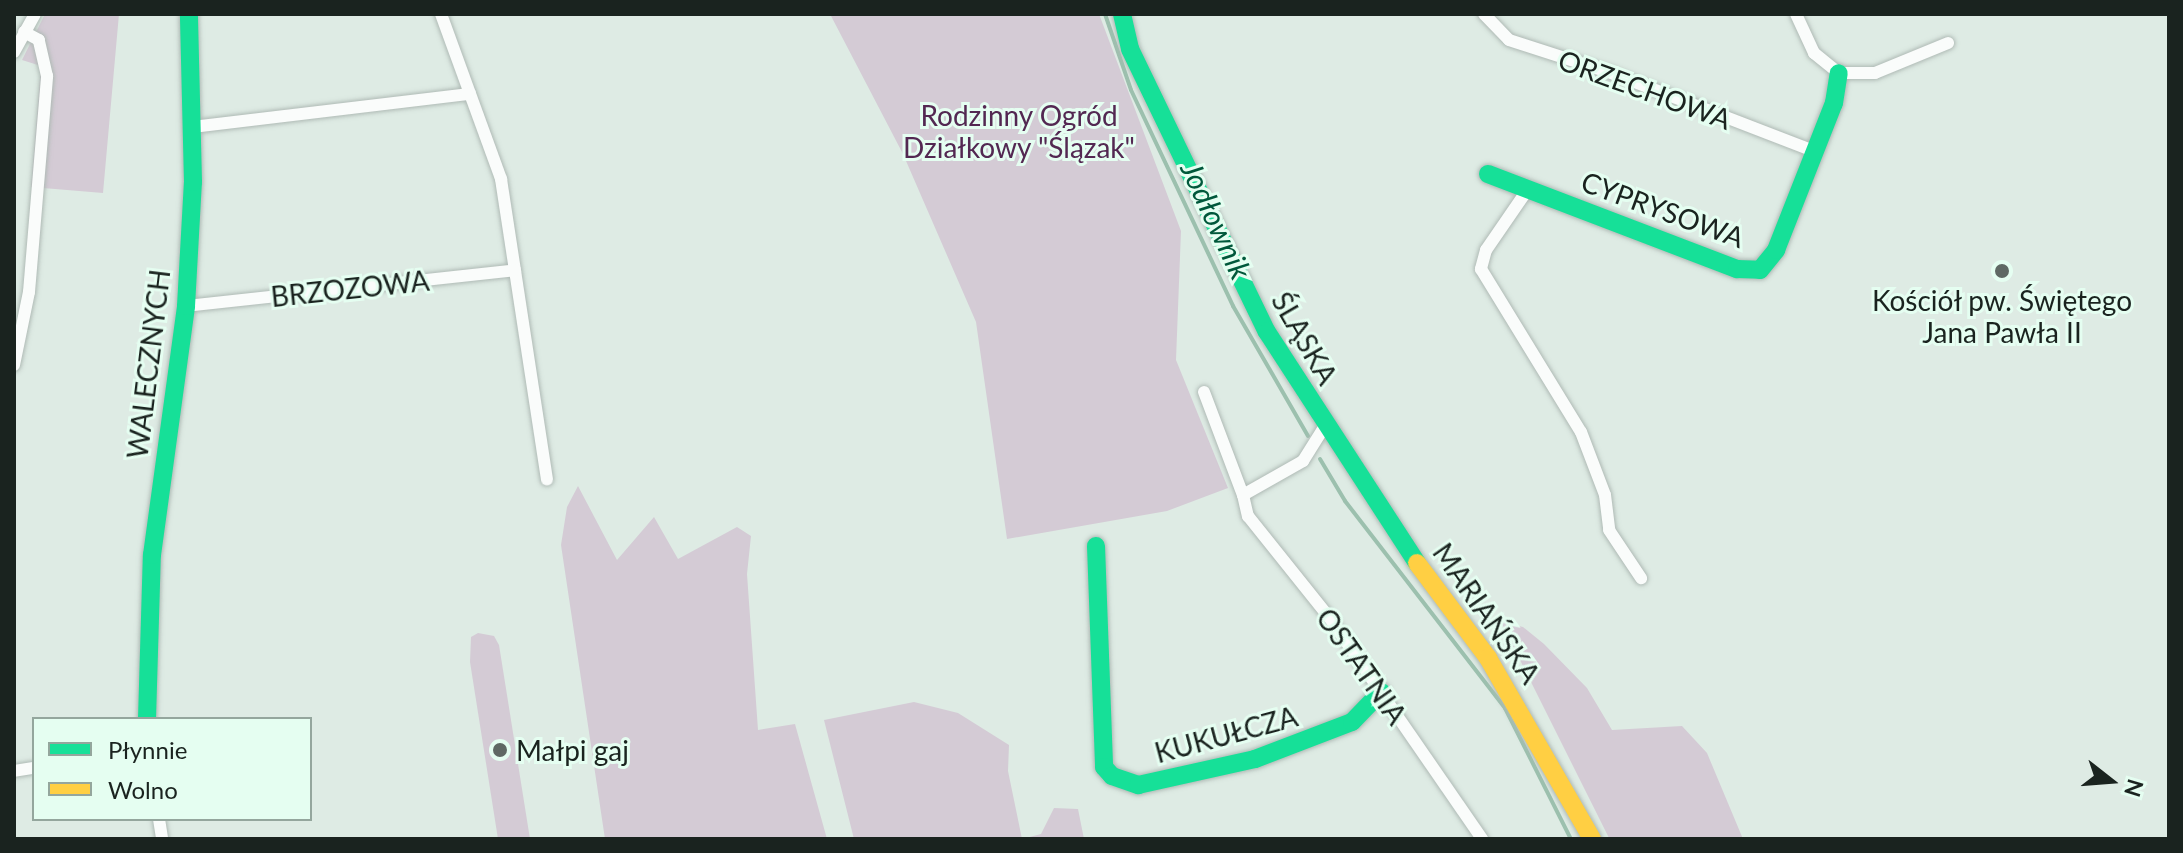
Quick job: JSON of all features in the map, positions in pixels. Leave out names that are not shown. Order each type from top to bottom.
[{"type":"street","points":[[14,52],[35,14]]},
{"type":"street","name":"WALECZNYCH","points":[[147,717],[152,555],[186,306],[192,127],[189,14]]},
{"type":"street","points":[[441,14],[501,179],[547,479]]},
{"type":"street","name":"ŚLĄSKA","points":[[1122,14],[1130,49],[1196,192],[1267,332],[1324,427]]},
{"type":"street","name":"ORZECHOWA","points":[[1484,14],[1509,40],[1614,74],[1814,151]]},
{"type":"street","points":[[1796,14],[1814,53],[1839,73],[1875,73],[1948,43]]},
{"type":"street","points":[[14,365],[29,292],[47,76],[39,40],[24,32]]},
{"type":"street","name":"CYPRYSOWA","points":[[1488,174],[1737,269],[1760,270],[1776,250],[1834,103],[1839,73]]},
{"type":"street","points":[[192,127],[470,94]]},
{"type":"street","points":[[1528,189],[1486,250],[1481,269],[1581,432],[1605,495],[1609,530],[1641,578]]},
{"type":"street","name":"BRZOZOWA","points":[[186,306],[515,270]]},
{"type":"street","name":"OSTATNIA","points":[[1204,392],[1248,516],[1381,692],[1482,839]]},
{"type":"street","points":[[1243,495],[1303,461],[1324,427]]},
{"type":"street","name":"MARIAŃSKA","points":[[1324,427],[1399,540],[1488,658],[1592,839]]},
{"type":"street","name":"KUKUŁCZA","points":[[1096,546],[1104,767],[1112,776],[1148,784],[1270,754],[1352,722],[1381,692]]},
{"type":"green space","points":[[45,14],[119,14],[103,193],[31,187],[41,66],[22,60]]},
{"type":"green space","name":"Rodzinny Ogród Działkowy \"Ślązak\"","points":[[830,14],[1099,14],[1181,231],[1176,360],[1228,488],[1167,511],[1007,539],[976,322],[903,154]]},
{"type":"green space","points":[[578,486],[617,560],[654,517],[678,559],[737,527],[751,536],[747,574],[758,730],[795,724],[827,839],[605,839],[561,545],[567,507]]},
{"type":"green space","points":[[1501,622],[1523,627],[1544,644],[1587,688],[1612,730],[1682,726],[1707,753],[1743,839],[1609,838]]},
{"type":"green space","name":"Małpi gaj","points":[[478,633],[494,636],[499,645],[530,839],[498,839],[470,662],[471,637]]},
{"type":"green space","points":[[914,702],[958,713],[1009,745],[1008,771],[1022,839],[854,839],[824,720]]},
{"type":"green space","points":[[1054,808],[1078,809],[1084,839],[1022,839],[1041,834]]},
{"type":"waterway","name":"Jodłownik","points":[[1105,14],[1131,90],[1233,306],[1308,436]]},
{"type":"waterway","name":"Jodłownik","points":[[1320,459],[1345,501],[1505,708],[1571,839]]},
{"type":"traffic: fast","points":[[147,717],[152,555],[186,306],[193,182],[189,14]]},
{"type":"traffic: fast","points":[[1122,14],[1130,49],[1267,332],[1417,563]]},
{"type":"traffic: fast","points":[[1488,174],[1737,269],[1760,270],[1776,250],[1834,103],[1839,73]]},
{"type":"traffic: fast","points":[[1096,546],[1104,767],[1112,776],[1138,785],[1255,759],[1352,722],[1381,692]]},
{"type":"traffic: slow","points":[[1417,563],[1488,658],[1592,839]]},
{"type":"place","name":"Kościół pw. Świętego Jana Pawła II","points":[[2002,271]]},
{"type":"place","name":"Małpi gaj","points":[[500,750]]}]
